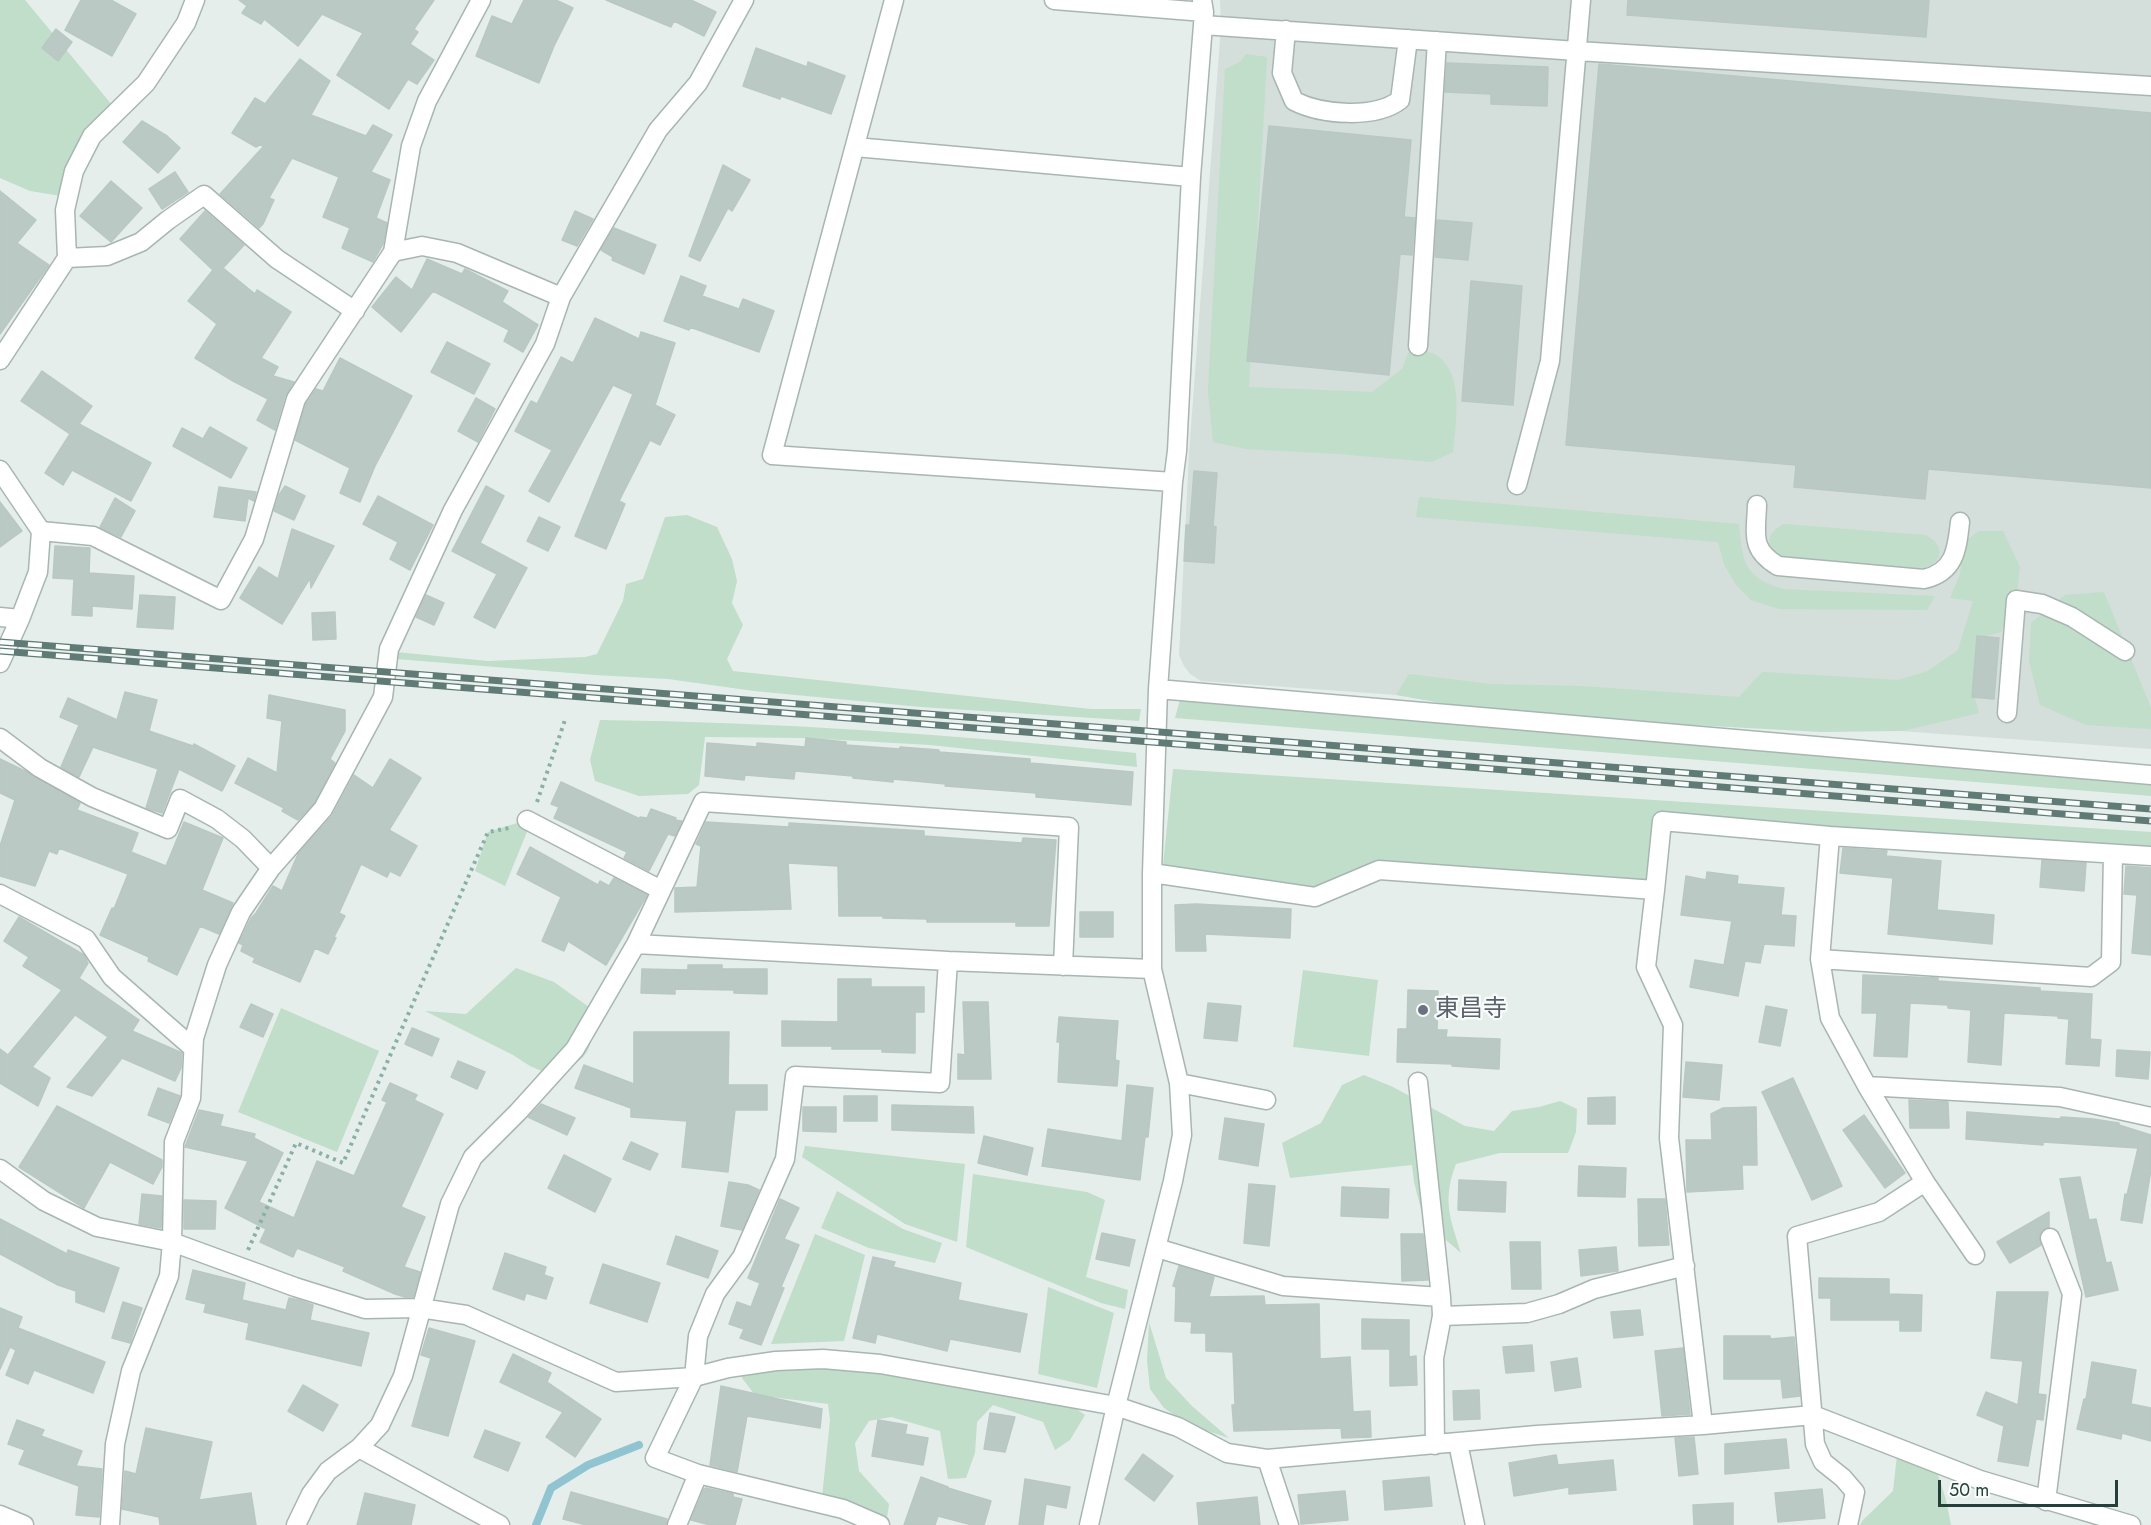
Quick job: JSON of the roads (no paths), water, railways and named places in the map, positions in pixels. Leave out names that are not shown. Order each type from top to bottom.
[{"type":"street","points":[[0,360],[67,258],[65,210],[74,171],[92,136],[146,83],[186,23],[195,0]]},
{"type":"street","points":[[41,531],[93,536],[221,600],[254,540],[296,399],[393,252],[411,147],[427,101],[482,0]]},
{"type":"street","points":[[110,1525],[117,1434],[131,1371],[169,1276],[174,1142],[191,1098],[194,1038],[217,965],[241,912],[271,868],[323,809],[383,697],[390,648],[453,510],[545,344],[561,297],[658,130],[698,83],[744,0]]},
{"type":"street","points":[[894,0],[772,455],[1173,482]]},
{"type":"street","points":[[1054,0],[1203,12],[1286,30],[1577,51],[2151,86]]},
{"type":"street","points":[[1517,485],[1550,361],[1581,0]]},
{"type":"street","points":[[1089,1525],[1182,1136],[1179,1083],[1152,969],[1152,873],[1158,689],[1177,452],[1191,177],[1203,12]]},
{"type":"street","points":[[1286,30],[1282,73],[1294,101],[1310,109],[1338,112],[1368,112],[1390,108],[1400,100],[1408,39]]},
{"type":"street","points":[[1418,346],[1437,41]]},
{"type":"street","points":[[855,147],[1191,177]]},
{"type":"street","points":[[67,258],[108,256],[141,242],[204,195],[277,259],[355,311]]},
{"type":"street","points":[[393,252],[422,246],[457,253],[561,297]]},
{"type":"street","points":[[0,470],[41,531],[38,572],[0,663]]},
{"type":"street","points":[[1757,505],[1757,546],[1765,559],[1778,566],[1924,579],[1936,576],[1945,570],[1956,549],[1960,522]]},
{"type":"street","points":[[2007,713],[2016,600],[2042,604],[2072,617],[2125,651]]},
{"type":"street","points":[[0,617],[20,619]]},
{"type":"street","points":[[1158,689],[2151,775]]},
{"type":"street","points":[[0,738],[40,768],[92,797],[168,829],[180,798],[217,819],[243,839],[271,868]]},
{"type":"street","points":[[296,1525],[311,1494],[328,1471],[358,1448],[380,1425],[403,1376],[450,1204],[473,1157],[518,1112],[574,1049],[636,944],[703,802],[1068,827],[1064,966]]},
{"type":"street","points":[[527,820],[661,890]]},
{"type":"street","points":[[1702,1425],[1669,1138],[1673,1025],[1646,966],[1662,821],[1830,836],[2151,856]]},
{"type":"street","points":[[1830,836],[1820,959],[1830,1018],[1924,1182],[1975,1255]]},
{"type":"street","points":[[1820,959],[2091,977],[2111,962],[2113,854]]},
{"type":"street","points":[[1152,873],[1315,897],[1379,870],[1655,890]]},
{"type":"street","points":[[0,894],[86,939],[111,977],[193,1048]]},
{"type":"street","points":[[636,944],[948,961],[1152,969]]},
{"type":"street","points":[[880,1525],[843,1509],[698,1474],[655,1458],[694,1377],[698,1336],[715,1294],[742,1257],[785,1159],[795,1076],[940,1083],[948,961]]},
{"type":"street","points":[[1418,1082],[1442,1316],[1434,1358],[1435,1445]]},
{"type":"street","points":[[1179,1083],[1266,1100]]},
{"type":"street","points":[[1867,1086],[2060,1097],[2151,1116]]},
{"type":"street","points":[[0,1169],[44,1201],[97,1227],[172,1242],[365,1309],[420,1308],[466,1315],[616,1382],[694,1377],[728,1368],[776,1361],[824,1359],[880,1364],[1116,1406],[1178,1427],[1227,1453],[1268,1459],[1537,1435],[1702,1425],[1813,1414],[1980,1480],[2131,1525]]},
{"type":"street","points":[[1848,1525],[1855,1492],[1843,1478],[1823,1462],[1815,1443],[1797,1236],[1879,1212],[1924,1182]]},
{"type":"street","points":[[2046,1501],[2072,1294],[2050,1239]]},
{"type":"street","points":[[1157,1248],[1283,1286],[1441,1298]]},
{"type":"street","points":[[1442,1316],[1527,1313],[1559,1304],[1594,1289],[1685,1266]]},
{"type":"street","points":[[1458,1443],[1475,1525]]},
{"type":"street","points":[[358,1448],[500,1525]]},
{"type":"street","points":[[1268,1459],[1289,1525]]},
{"type":"street","points":[[677,1525],[698,1474]]},
{"type":"street","points":[[0,1515],[24,1525]]},
{"type":"waterway","points":[[536,1525],[551,1488],[588,1465],[639,1445]]},
{"type":"railway","points":[[0,642],[2151,809]]},
{"type":"railway","points":[[0,651],[2151,821]]},
{"type":"place","name":"東昌寺","points":[[1423,1010]]}]
